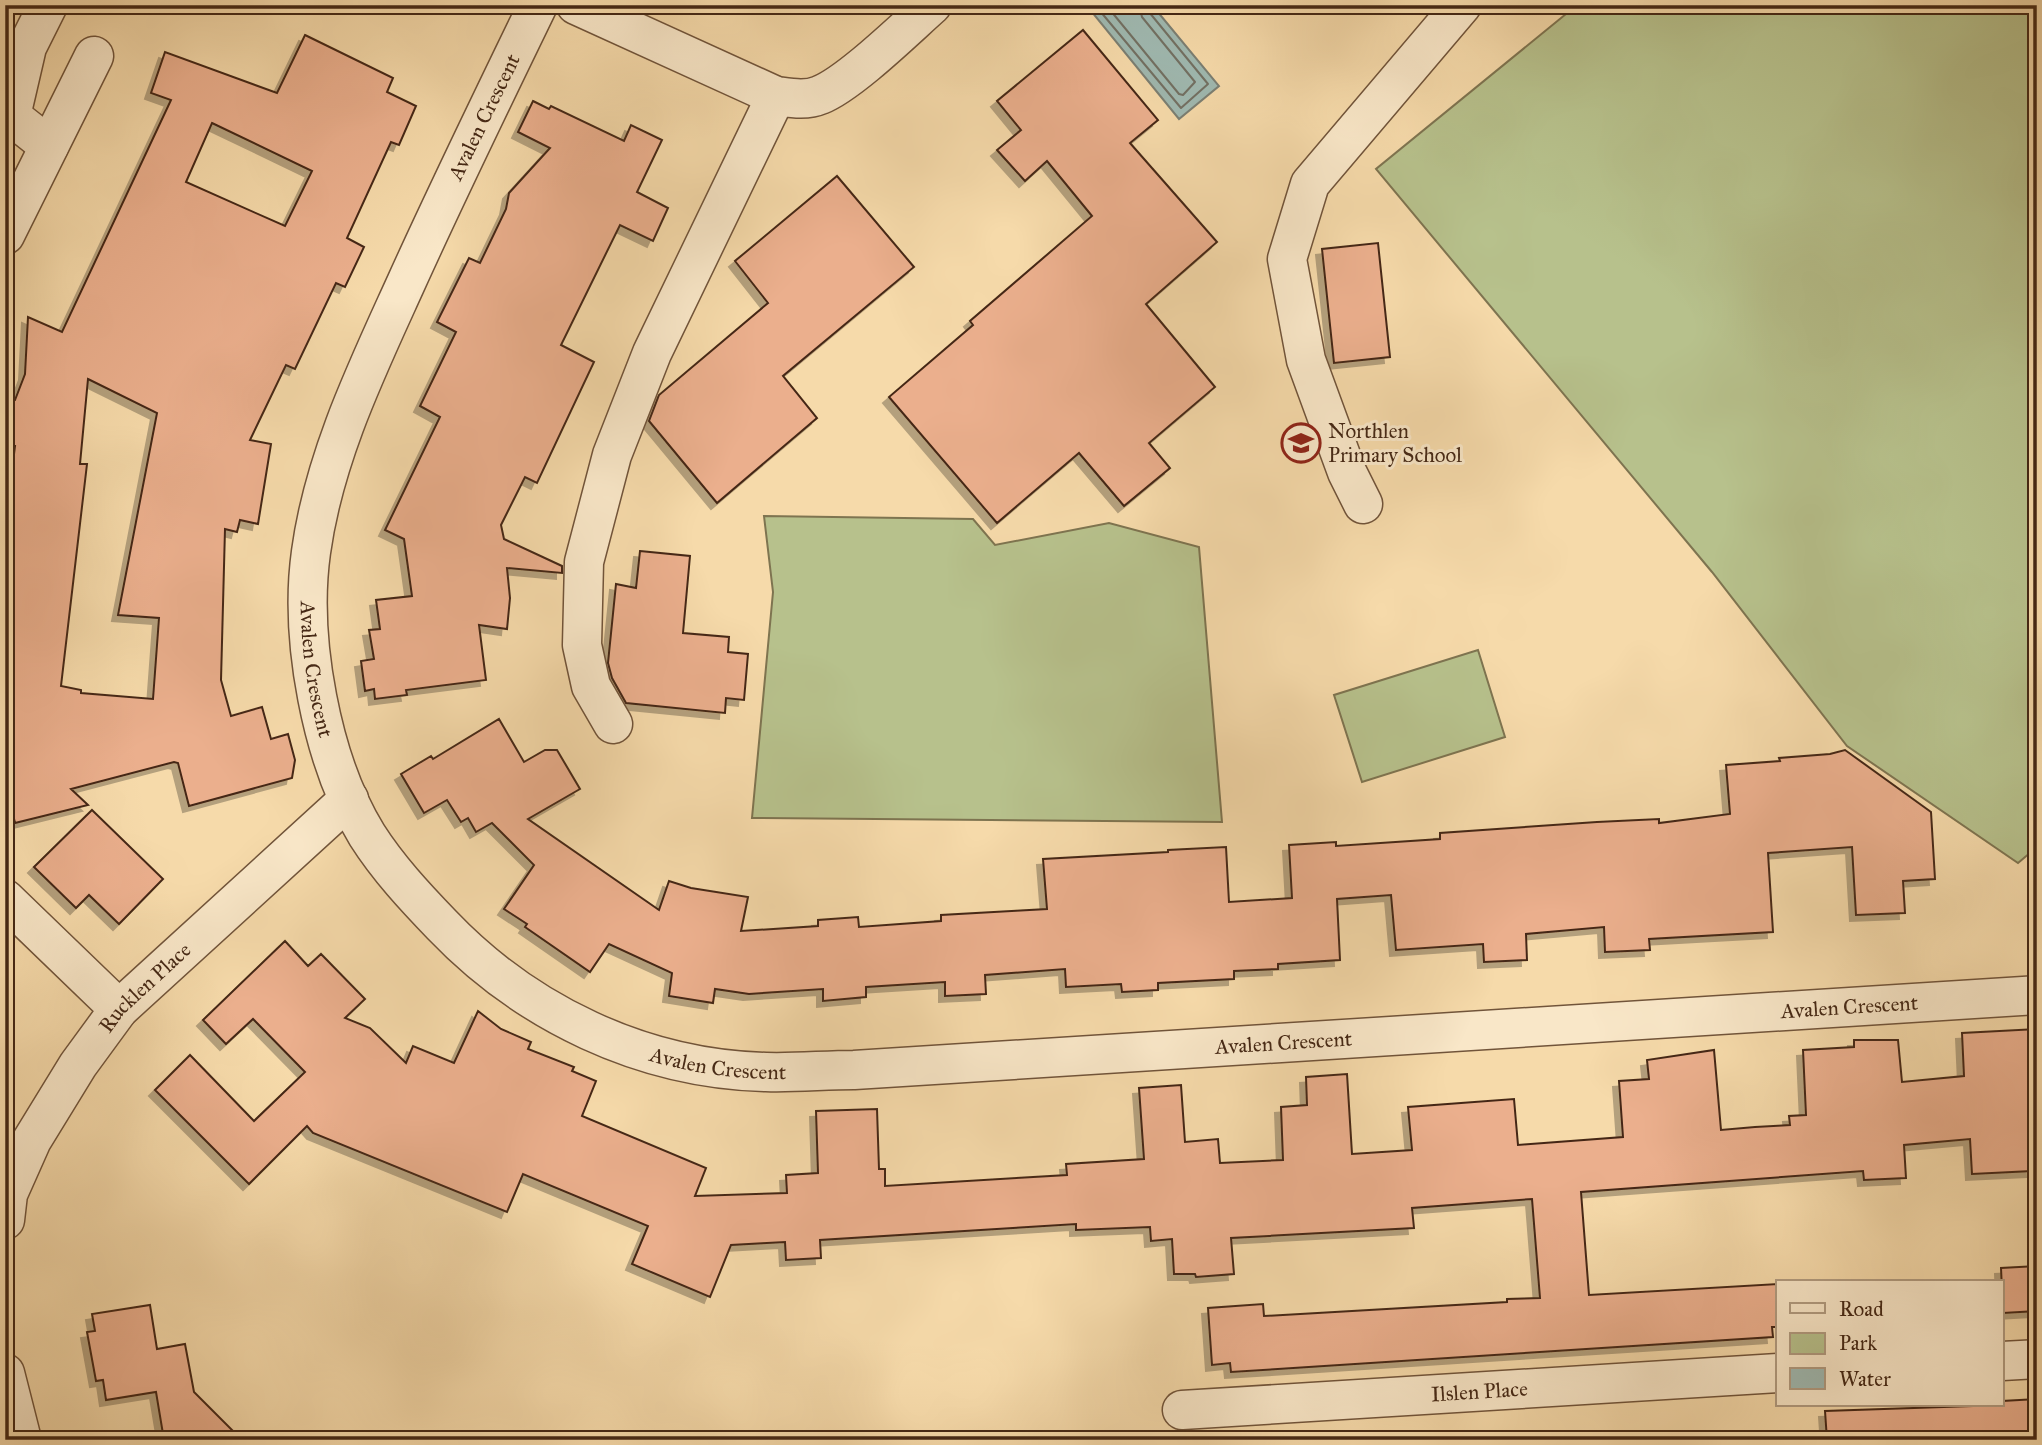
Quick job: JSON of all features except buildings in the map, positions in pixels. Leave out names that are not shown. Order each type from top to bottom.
[{"type":"street","points":[[48,5],[27,47],[8,119],[50,146]]},
{"type":"street","name":"Avalen Crescent","points":[[538,5],[355,394],[326,488],[311,551],[307,611],[311,656],[326,727],[349,799],[368,835],[404,885],[475,960],[556,1017],[658,1058],[764,1072],[854,1070],[2037,995]]},
{"type":"street","points":[[576,5],[776,96],[797,99],[820,95],[857,69],[932,5]]},
{"type":"street","points":[[1363,504],[1348,472],[1306,360],[1287,259],[1310,184],[1462,5]]},
{"type":"street","points":[[5,235],[94,56]]},
{"type":"street","points":[[613,724],[591,686],[582,645],[584,562],[612,456],[652,353],[776,96]]},
{"type":"street","name":"Rucklen Place","points":[[5,1220],[8,1194],[32,1140],[78,1065],[118,1009],[349,799]]},
{"type":"street","points":[[5,900],[118,1009]]},
{"type":"street","points":[[2004,1361],[2037,1359]]},
{"type":"street","points":[[5,1373],[22,1440]]},
{"type":"street","name":"Ilslen Place","points":[[1182,1410],[1776,1373]]},
{"type":"green space","points":[[1577,5],[2037,5],[2037,847],[2018,863],[1847,746],[1712,572],[1376,169]]},
{"type":"green space","points":[[764,516],[973,519],[995,545],[1109,523],[1199,547],[1222,822],[752,818],[773,592]]},
{"type":"green space","points":[[1478,650],[1505,737],[1362,782],[1334,695]]},
{"type":"water","points":[[1152,5],[1219,86],[1179,119],[1087,6]]},
{"type":"place","name":"Northlen Primary School","points":[[1301,443]]}]
